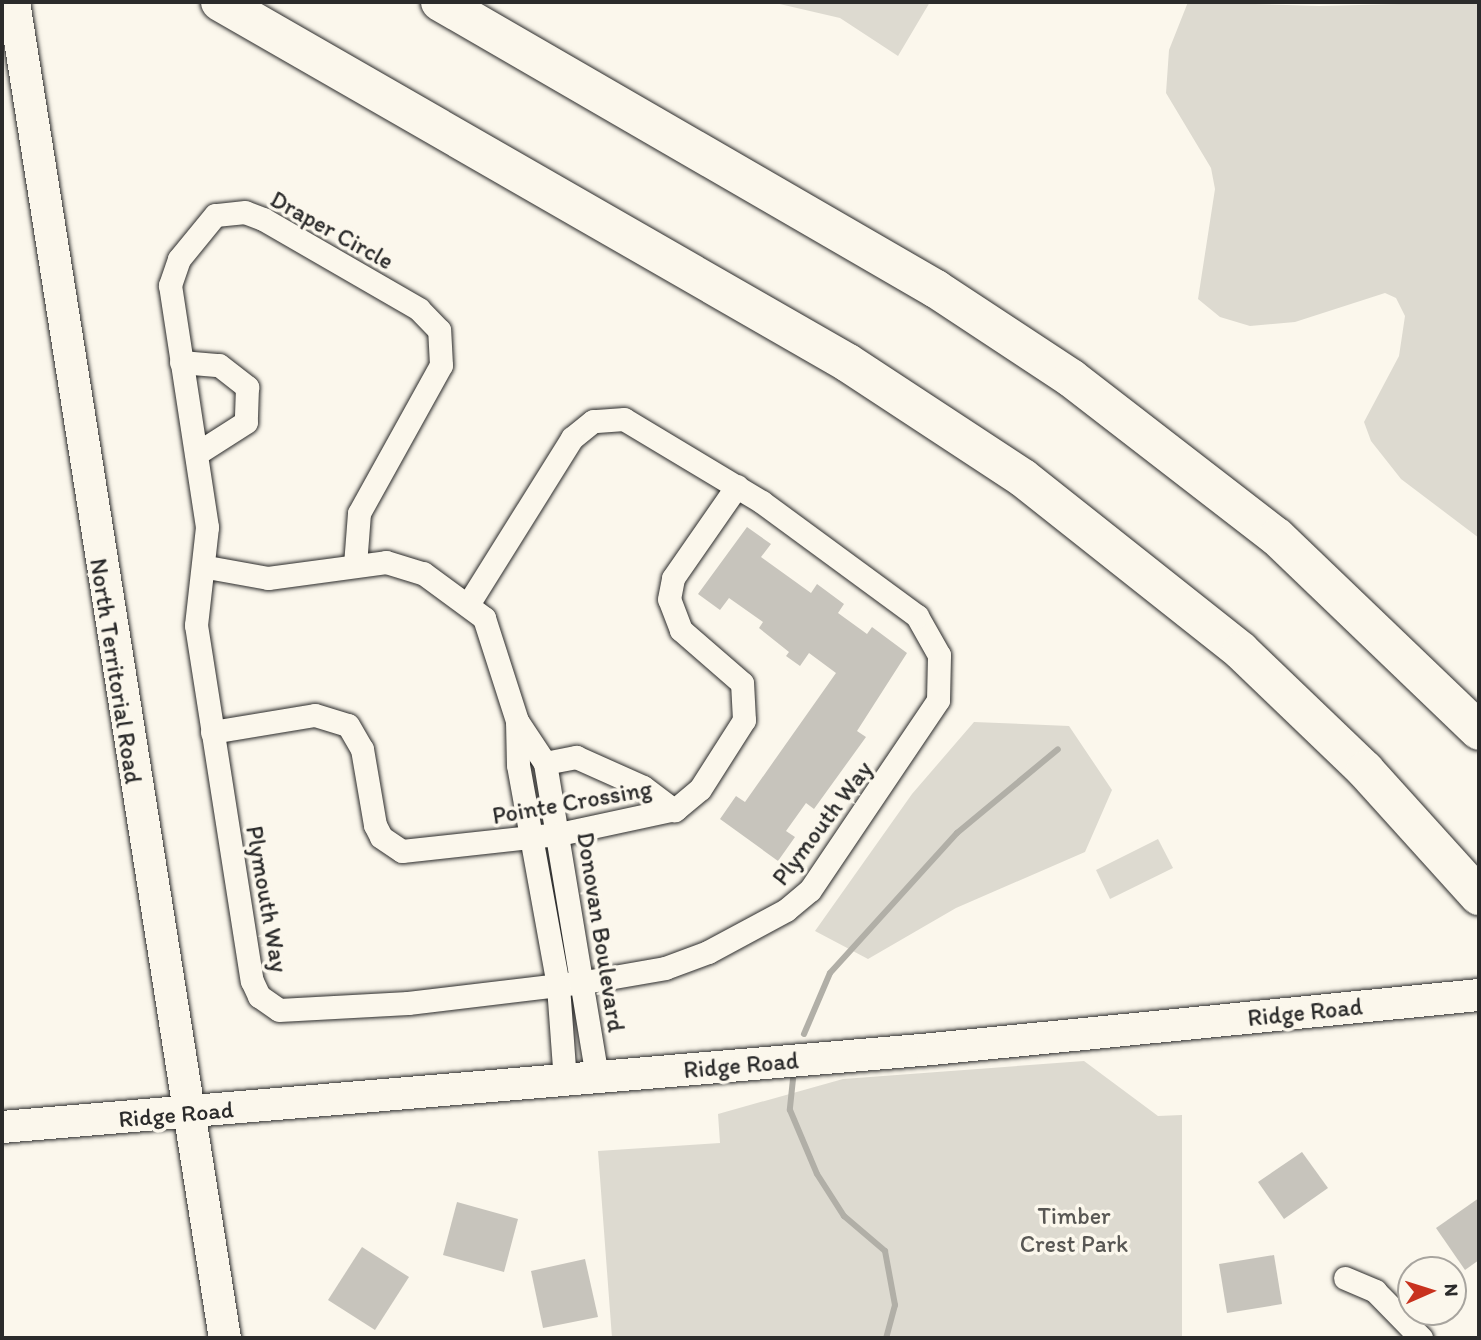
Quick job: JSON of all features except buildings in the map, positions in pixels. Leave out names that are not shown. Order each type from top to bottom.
[{"type":"highway","points":[[220,2],[848,363],[1023,478],[1241,652],[1365,769],[1479,896]]},
{"type":"highway","points":[[440,2],[936,289],[1071,379],[1277,537],[1479,731]]},
{"type":"street","name":"North Territorial Road","points":[[14,2],[225,1338]]},
{"type":"street","name":"Draper Circle","points":[[207,567],[207,527],[170,295],[173,272],[204,223],[228,211],[263,219],[433,320],[443,342],[441,365],[359,513],[355,565]]},
{"type":"street","points":[[181,362],[236,373],[249,397],[246,422],[196,454]]},
{"type":"street","name":"Plymouth Way","points":[[207,567],[196,625],[252,981],[269,1005],[292,1013],[558,986],[665,968],[708,953],[799,903],[938,700],[939,655],[917,615],[737,486],[625,419],[593,421],[572,438],[469,603]]},
{"type":"street","name":"Pointe Crossing","points":[[212,732],[315,715],[348,725],[362,750],[375,825],[402,851],[559,834],[674,810],[700,789],[744,720],[742,683],[681,630],[669,599],[673,578],[737,486]]},
{"type":"street","name":"Donovan Boulevard","points":[[207,567],[268,578],[355,565],[409,566],[469,603],[495,638],[517,721],[531,837],[558,986],[565,1082]]},
{"type":"street","name":"Donovan Boulevard","points":[[517,721],[545,763],[585,982],[597,1077]]},
{"type":"street","points":[[545,763],[576,757],[642,787],[674,810]]},
{"type":"street","name":"Ridge Road","points":[[2,1128],[565,1082],[1471,996]]},
{"type":"street","points":[[1345,1278],[1376,1291],[1421,1338]]},
{"type":"green space","points":[[771,2],[930,2],[898,56],[840,18]]},
{"type":"green space","points":[[1188,2],[1319,6],[1479,2],[1479,538],[1401,479],[1371,441],[1364,422],[1399,356],[1405,316],[1396,298],[1385,293],[1295,322],[1250,326],[1220,317],[1198,299],[1215,189],[1211,168],[1166,93],[1169,50]]},
{"type":"green space","points":[[974,722],[1069,726],[1112,790],[1085,852],[956,908],[868,959],[815,931],[912,794]]},
{"type":"green space","points":[[1158,839],[1173,868],[1110,899],[1096,870]]},
{"type":"green space","name":"Timber Crest Park","points":[[1084,1061],[1158,1116],[1182,1115],[1182,1338],[612,1338],[598,1151],[720,1143],[718,1114],[843,1079]]},
{"type":"waterway","points":[[804,1034],[830,973],[957,833],[1058,749]]},
{"type":"waterway","points":[[793,1079],[790,1110],[817,1174],[844,1216],[885,1251],[895,1305],[886,1338]]}]
